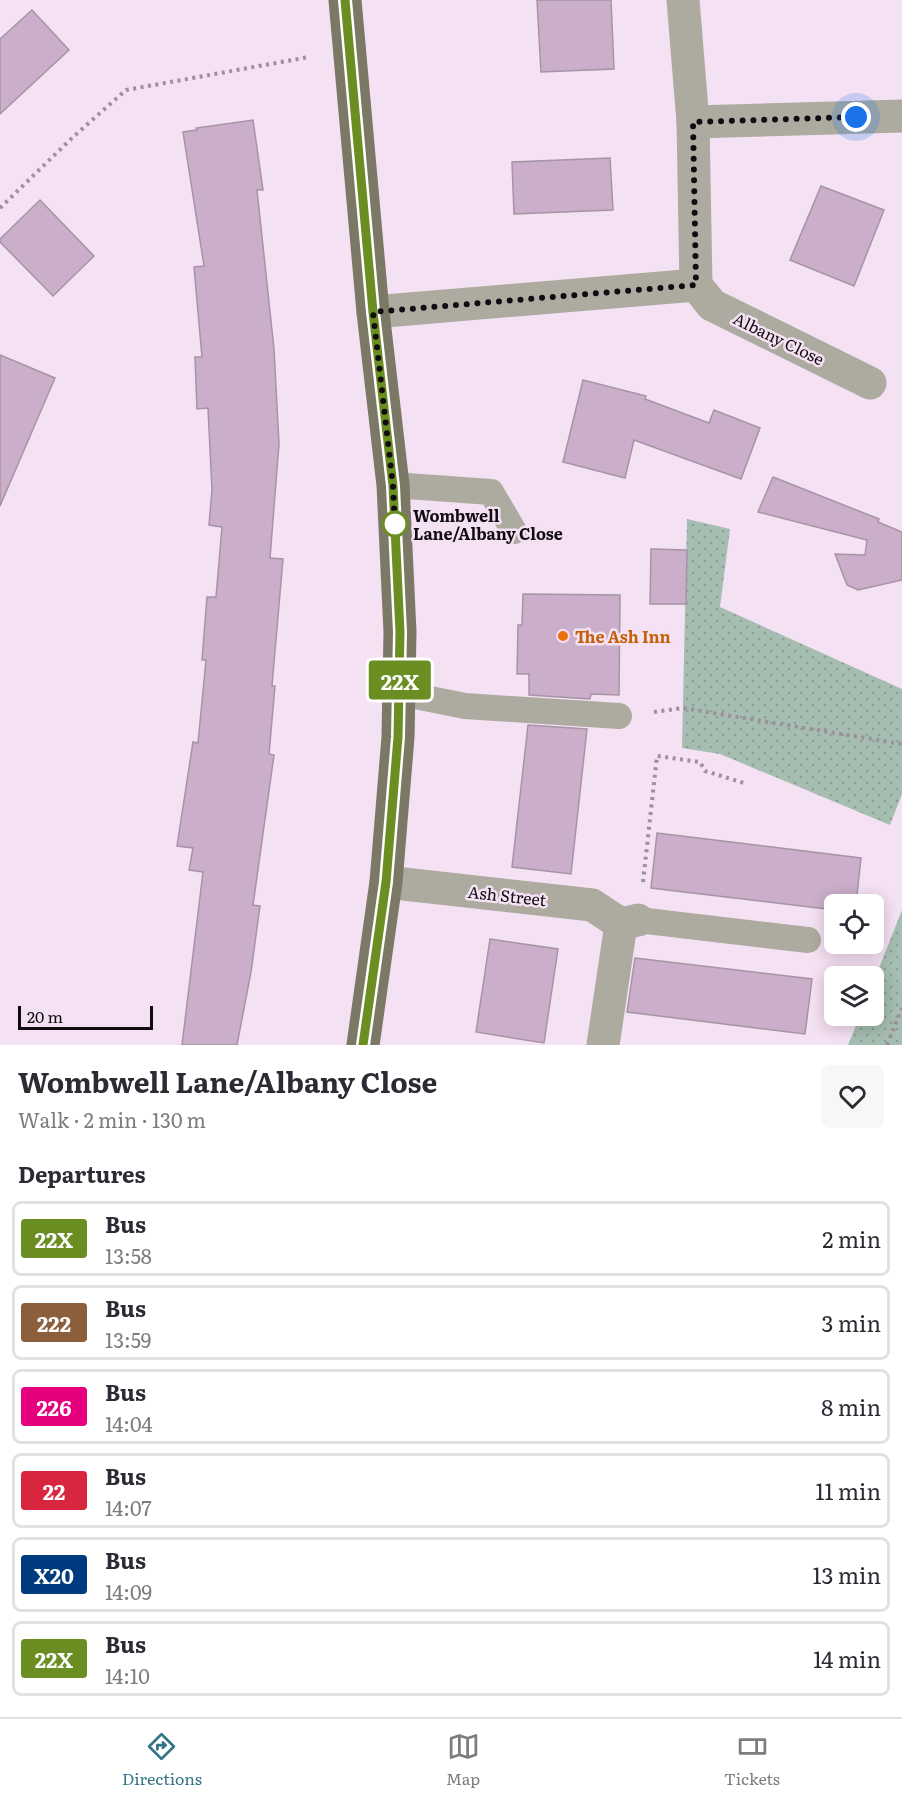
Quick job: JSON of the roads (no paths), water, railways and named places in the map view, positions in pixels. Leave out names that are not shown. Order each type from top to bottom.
[{"type":"main road","points":[[345,0],[373,312],[393,486],[400,632],[398,737],[386,882],[363,1045]]},
{"type":"street","points":[[373,312],[696,285],[693,122],[683,0]]},
{"type":"street","points":[[693,122],[902,116]]},
{"type":"street","name":"Albany Close","points":[[696,285],[712,305],[870,383]]},
{"type":"street","name":"Ash Street","points":[[386,882],[592,905],[630,922]]},
{"type":"street","points":[[603,1045],[630,922]]},
{"type":"lane","points":[[393,486],[491,492],[514,531]]},
{"type":"lane","points":[[400,693],[465,706],[619,716]]},
{"type":"lane","name":"Ash Street","points":[[630,922],[808,940]]},
{"type":"place","name":"Wombwell Lane/Albany Close","points":[[395,524]]},
{"type":"place","name":"The Ash Inn","points":[[563,636]]}]
